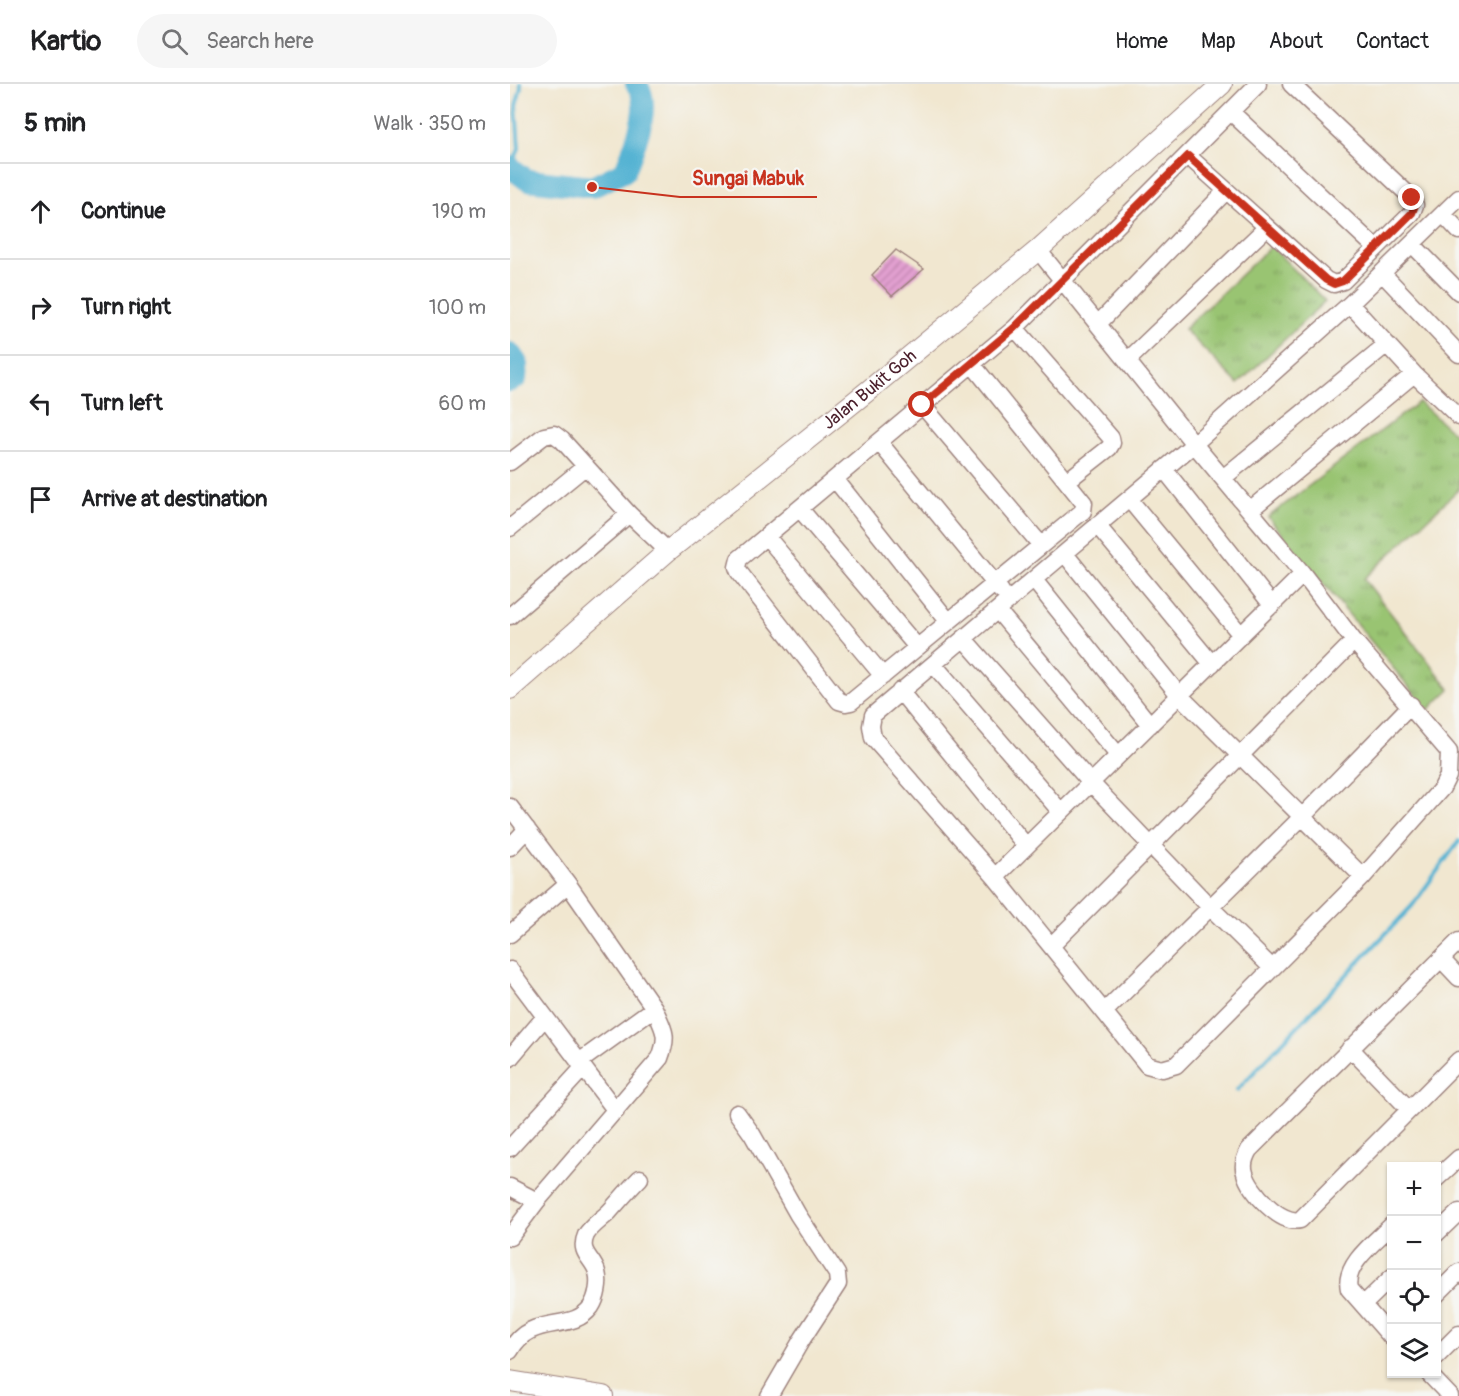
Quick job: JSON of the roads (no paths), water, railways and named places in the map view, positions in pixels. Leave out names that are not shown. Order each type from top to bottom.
[{"type":"main road","name":"Jalan Bukit Goh","points":[[510,689],[668,551],[869,390],[1038,250],[1222,84]]},
{"type":"main road","points":[[510,1381],[603,1396]]},
{"type":"street","points":[[972,364],[1084,503],[1083,511],[851,702],[839,701],[739,572],[737,567],[739,559],[1014,328],[1258,84]]},
{"type":"street","points":[[1188,156],[1326,280],[1334,284],[1343,281],[1412,213],[1415,205],[1412,198],[1291,84]]},
{"type":"street","points":[[1231,112],[1376,248]]},
{"type":"street","points":[[1098,324],[1226,191]]},
{"type":"street","points":[[1038,250],[1194,444],[1303,574],[1354,641],[1449,752],[1448,776],[1442,788],[1362,877],[1176,1065],[1162,1069],[1147,1065],[995,877],[873,738],[871,726],[873,715],[1194,444],[1350,304],[1459,198]]},
{"type":"street","points":[[1443,214],[1459,231]]},
{"type":"street","points":[[1127,361],[1267,227]]},
{"type":"street","points":[[1413,245],[1459,292]]},
{"type":"street","points":[[1383,273],[1459,354]]},
{"type":"street","points":[[1350,304],[1414,374],[1459,417]]},
{"type":"street","points":[[1014,328],[1111,438],[1112,443],[1109,448],[1067,482]]},
{"type":"street","points":[[1223,478],[1387,344]]},
{"type":"street","points":[[1250,510],[1414,374]]},
{"type":"street","points":[[922,405],[1041,545]]},
{"type":"street","points":[[510,462],[544,436],[554,434],[629,514],[668,551]]},
{"type":"street","points":[[879,442],[996,584],[1003,607],[1118,755]]},
{"type":"street","points":[[510,528],[586,466]]},
{"type":"street","points":[[1164,469],[1272,605]]},
{"type":"street","points":[[835,479],[948,621]]},
{"type":"street","points":[[1130,499],[1241,635]]},
{"type":"street","points":[[800,509],[916,647]]},
{"type":"street","points":[[510,616],[629,514]]},
{"type":"street","points":[[1097,525],[1212,664]]},
{"type":"street","points":[[767,537],[883,676]]},
{"type":"street","points":[[1065,554],[1179,695],[1362,877]]},
{"type":"street","points":[[995,877],[1303,574]]},
{"type":"street","points":[[1034,580],[1150,725]]},
{"type":"street","points":[[963,639],[1150,846],[1272,968]]},
{"type":"street","points":[[1051,946],[1354,641]]},
{"type":"street","points":[[934,665],[1061,812]]},
{"type":"street","points":[[900,692],[1026,846]]},
{"type":"street","points":[[1105,1011],[1302,817],[1411,705]]},
{"type":"street","points":[[510,807],[568,884],[654,1008],[664,1031],[666,1044],[660,1058],[537,1201],[511,1235]]},
{"type":"street","points":[[510,847],[527,829]]},
{"type":"street","points":[[510,934],[568,884]]},
{"type":"street","points":[[1459,941],[1249,1150],[1245,1156],[1245,1175],[1255,1191],[1280,1216],[1289,1220],[1300,1220],[1459,1060]]},
{"type":"street","points":[[1442,960],[1459,978]]},
{"type":"street","points":[[510,970],[616,1111]]},
{"type":"street","points":[[510,1148],[581,1065],[654,1008]]},
{"type":"street","points":[[510,1058],[544,1018]]},
{"type":"street","points":[[1350,1048],[1409,1109]]},
{"type":"street","points":[[737,1113],[752,1134],[798,1215],[837,1274],[838,1280],[838,1284],[769,1396]]},
{"type":"street","points":[[1441,1175],[1459,1158]]},
{"type":"street","points":[[510,1352],[516,1340],[528,1330],[580,1317],[592,1306],[598,1287],[597,1271],[587,1258],[583,1246],[587,1233],[640,1178]]},
{"type":"street","points":[[510,1187],[537,1201]]},
{"type":"street","points":[[1441,1230],[1459,1212]]},
{"type":"street","points":[[1387,1230],[1353,1265],[1347,1281],[1349,1289],[1387,1332]]},
{"type":"street","points":[[1441,1291],[1459,1272]]},
{"type":"street","points":[[1363,1305],[1387,1282]]},
{"type":"street","points":[[1441,1353],[1459,1334]]},
{"type":"street","points":[[1433,1378],[1450,1396]]},
{"type":"waterway","points":[[511,168],[519,149],[516,106],[520,84]]},
{"type":"waterway","points":[[510,167],[527,180],[592,187],[625,171],[643,115],[641,93],[636,84]]},
{"type":"waterway","points":[[510,353],[517,363],[516,378],[510,381]]},
{"type":"waterway","points":[[1237,1090],[1412,906],[1459,841]]},
{"type":"place","name":"Sungai Mabuk","points":[[592,187]]}]
